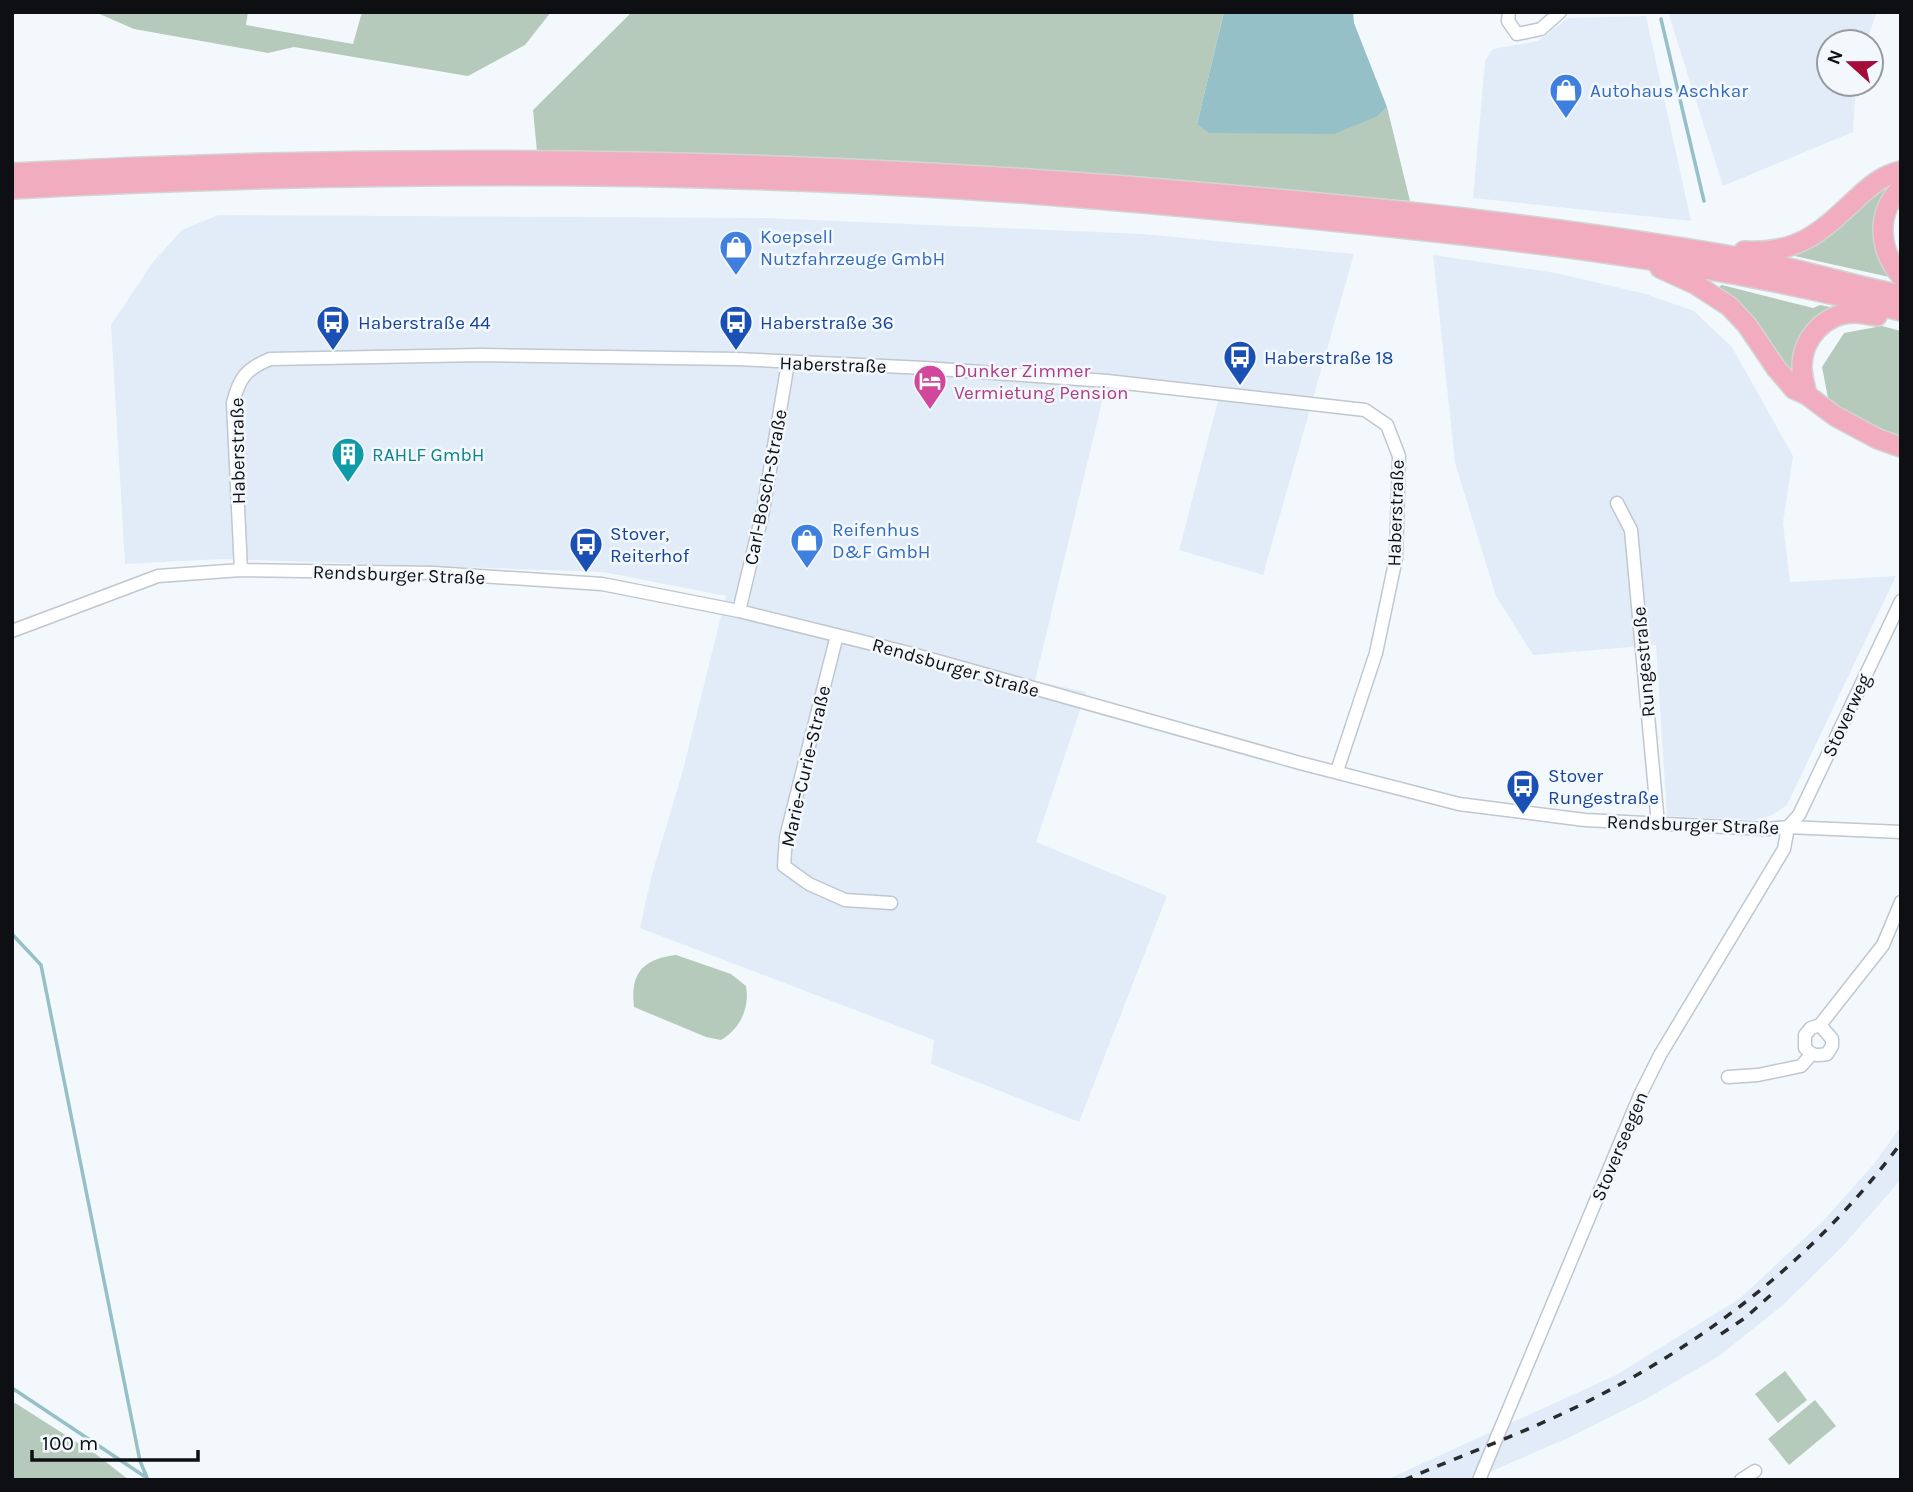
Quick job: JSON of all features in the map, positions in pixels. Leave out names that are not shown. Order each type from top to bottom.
[{"type":"highway","points":[[12,173],[268,163],[478,159],[860,167],[1109,183],[1416,211],[1554,228],[1749,259],[1901,295]]},
{"type":"highway","points":[[1669,246],[1754,251],[1800,244],[1822,232],[1872,185],[1892,173],[1901,171]]},
{"type":"highway","points":[[12,189],[282,178],[484,176],[862,184],[1033,194],[1456,233],[1740,274],[1901,311]]},
{"type":"highway","points":[[1901,188],[1886,210],[1881,232],[1888,260],[1901,276]]},
{"type":"highway","points":[[1640,258],[1695,284],[1729,306],[1747,325],[1794,389],[1807,395],[1835,416],[1878,439],[1901,447]]},
{"type":"highway","points":[[1807,395],[1801,369],[1804,348],[1815,330],[1834,317],[1854,313],[1901,318]]},
{"type":"highway","points":[[1878,439],[1901,458]]},
{"type":"street","points":[[1509,12],[1508,21],[1517,34],[1541,29],[1560,12]]},
{"type":"street","name":"Haberstraße","points":[[241,570],[233,403],[242,378],[253,366],[270,359],[481,355],[736,359],[925,368],[1107,381],[1365,410],[1387,425],[1399,456],[1396,558],[1376,653],[1337,771]]},
{"type":"street","name":"Carl-Bosch-Straße","points":[[739,611],[763,511],[788,363]]},
{"type":"street","name":"Rungestraße","points":[[1616,503],[1631,530],[1658,824]]},
{"type":"street","name":"Rendsburger Straße","points":[[12,631],[158,576],[241,570],[434,573],[602,584],[739,611],[909,653],[1287,759],[1459,804],[1585,820],[1766,829],[1788,827],[1901,832]]},
{"type":"street","name":"Stoverweg","points":[[1788,827],[1799,815],[1901,601]]},
{"type":"street","name":"Marie-Curie-Straße","points":[[837,635],[786,837],[784,866],[809,884],[845,900],[891,903]]},
{"type":"street","name":"Stoverseegen","points":[[1479,1480],[1642,1093],[1660,1055],[1784,849],[1788,827]]},
{"type":"street","points":[[1820,1025],[1832,1038],[1832,1046],[1827,1054],[1811,1055],[1805,1048],[1804,1035],[1811,1028],[1820,1025],[1883,945],[1901,902]]},
{"type":"street","points":[[1728,1077],[1758,1075],[1801,1066],[1811,1055]]},
{"type":"street","points":[[1741,1480],[1755,1471]]},
{"type":"shaded area","points":[[1668,12],[1877,12],[1871,28],[1815,28],[1815,98],[1855,98],[1853,132],[1723,186]]},
{"type":"shaded area","points":[[1646,16],[1691,221],[1473,198],[1485,61],[1493,49],[1538,41],[1568,18]]},
{"type":"shaded area","points":[[218,215],[768,218],[1143,234],[1354,254],[1263,575],[1179,550],[1220,393],[1107,381],[1035,681],[1086,692],[1036,842],[1167,896],[1079,1122],[931,1064],[934,1040],[640,928],[726,596],[603,572],[223,559],[125,564],[111,325],[153,262],[182,230]]},
{"type":"shaded area","points":[[1433,255],[1556,273],[1646,294],[1694,311],[1732,347],[1793,456],[1783,523],[1790,582],[1896,576],[1787,805],[1772,815],[1754,820],[1667,816],[1656,645],[1533,655],[1496,596],[1455,463]]},
{"type":"shaded area","points":[[1901,1126],[1901,1179],[1898,1183],[1843,1246],[1783,1305],[1719,1356],[1648,1398],[1568,1438],[1471,1480],[1386,1480],[1616,1375],[1739,1299],[1822,1222],[1874,1164]]},
{"type":"green space","points":[[95,12],[248,12],[246,25],[353,44],[362,12],[551,12],[525,45],[468,76],[294,47],[268,53],[134,29]]},
{"type":"green space","points":[[632,12],[1224,12],[1197,124],[1378,116],[1387,107],[1410,201],[1075,172],[907,161],[714,154],[537,152],[533,110]]},
{"type":"green space","points":[[1901,175],[1881,206],[1894,278],[1790,255],[1838,223]]},
{"type":"green space","points":[[1722,285],[1813,308],[1820,305],[1835,308],[1793,377],[1716,289]]},
{"type":"green space","points":[[1882,326],[1901,331],[1901,438],[1829,403],[1822,367],[1844,333]]},
{"type":"green space","points":[[676,955],[731,974],[746,986],[742,1017],[733,1030],[721,1040],[706,1037],[634,1007],[634,985],[641,970],[655,960]]},
{"type":"green space","points":[[1785,1371],[1807,1400],[1778,1423],[1755,1394]]},
{"type":"green space","points":[[1815,1400],[1836,1426],[1789,1465],[1768,1439]]},
{"type":"green space","points":[[12,1401],[97,1455],[129,1480],[12,1480]]},
{"type":"water","points":[[1224,12],[1353,12],[1354,23],[1387,107],[1378,116],[1334,134],[1209,133],[1197,124]]},
{"type":"waterway","points":[[1661,19],[1704,201]]},
{"type":"waterway","points":[[12,934],[41,965],[140,1461],[148,1480]]},
{"type":"waterway","points":[[12,1388],[144,1476]]},
{"type":"railway","points":[[1404,1480],[1566,1412],[1662,1360],[1707,1330],[1750,1298],[1830,1226],[1867,1186],[1901,1143]]},
{"type":"railway","points":[[1721,1334],[1745,1318],[1773,1293]]},
{"type":"place","name":"Autohaus Aschkar","points":[[1566,120]]},
{"type":"place","name":"Koepsell Nutzfahrzeuge GmbH","points":[[736,277]]},
{"type":"place","name":"Haberstraße 44","points":[[333,352]]},
{"type":"place","name":"Haberstraße 36","points":[[736,352]]},
{"type":"place","name":"Haberstraße 18","points":[[1240,387]]},
{"type":"place","name":"Dunker Zimmer Vermietung Pension","points":[[930,411]]},
{"type":"place","name":"RAHLF GmbH","points":[[348,484]]},
{"type":"place","name":"Reifenhus D&F GmbH","points":[[807,570]]},
{"type":"place","name":"Stover, Reiterhof","points":[[586,574]]},
{"type":"place","name":"Stover Rungestraße","points":[[1523,816]]}]
